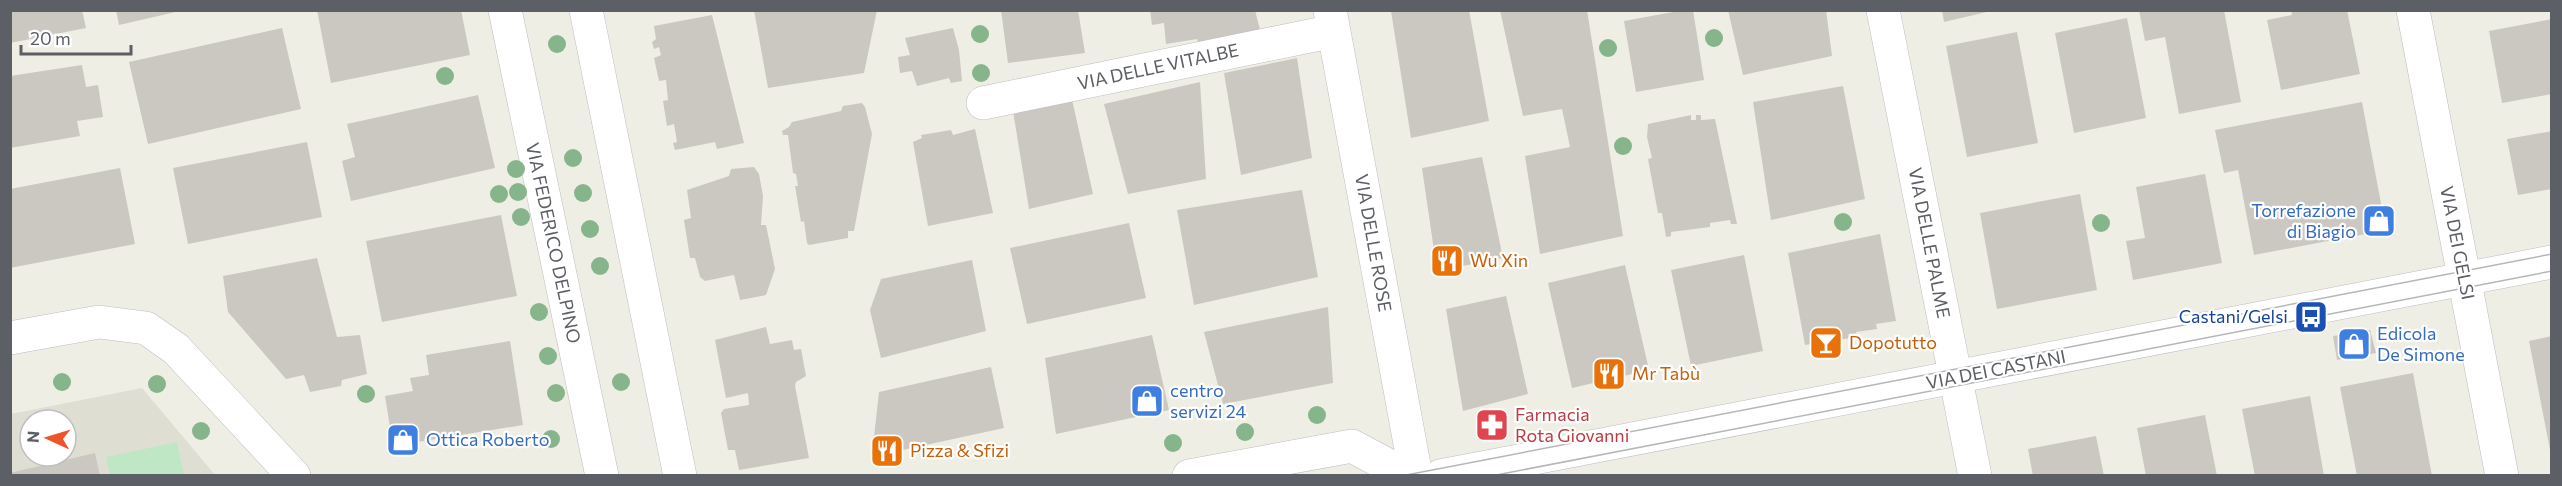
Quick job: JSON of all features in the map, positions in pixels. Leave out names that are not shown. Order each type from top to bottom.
[{"type":"street","name":"VIA FEDERICO DELPINO","points":[[505,10],[602,476]]},
{"type":"street","points":[[586,10],[680,476]]},
{"type":"street","name":"VIA DELLE PALME","points":[[1883,10],[1975,476]]},
{"type":"street","name":"VIA DEI GELSI","points":[[2413,10],[2502,476]]},
{"type":"street","name":"VIA DELLE VITALBE","points":[[983,102],[1332,21]]},
{"type":"street","name":"VIA DELLE ROSE","points":[[1332,21],[1416,476]]},
{"type":"street","name":"VIA DEI CASTANI","points":[[1440,476],[2552,262]]},
{"type":"street","points":[[10,338],[99,322],[146,328],[176,349],[294,476]]},
{"type":"street","points":[[1189,476],[1352,446],[1408,476]]},
{"type":"shaded area","points":[[142,388],[215,475],[11,476],[11,414],[18,413],[18,468],[78,468],[78,408],[41,408]]},
{"type":"green space","points":[[177,442],[184,475],[110,475],[106,457]]},
{"type":"building","points":[[10,10],[82,10],[86,28],[10,43]]},
{"type":"building","points":[[116,10],[180,10],[180,11],[119,25]]},
{"type":"building","points":[[317,10],[461,10],[470,55],[331,83]]},
{"type":"building","points":[[754,10],[877,10],[864,73],[768,88]]},
{"type":"building","points":[[1001,10],[1078,10],[1085,53],[1008,63]]},
{"type":"building","points":[[1150,10],[1255,10],[1260,30],[1199,44],[1197,39],[1166,44],[1164,23],[1152,25]]},
{"type":"building","points":[[1469,10],[1489,121],[1411,138],[1391,11]]},
{"type":"building","points":[[1500,10],[1587,10],[1623,236],[1540,254],[1525,156],[1570,147],[1562,109],[1523,116]]},
{"type":"building","points":[[1693,10],[1704,80],[1636,92],[1624,21]]},
{"type":"building","points":[[1728,10],[1826,10],[1832,56],[1743,75]]},
{"type":"building","points":[[1942,10],[1991,10],[1991,11],[1944,22]]},
{"type":"building","points":[[2139,10],[2224,10],[2241,102],[2179,114],[2165,37],[2145,41]]},
{"type":"building","points":[[2291,10],[2347,10],[2360,74],[2281,90],[2267,20],[2292,15]]},
{"type":"building","points":[[712,15],[744,143],[717,149],[715,142],[675,150],[673,143],[677,142],[674,124],[667,126],[663,101],[668,100],[666,80],[659,81],[654,58],[661,55],[659,47],[654,49],[652,42],[656,39],[654,26]]},
{"type":"building","points":[[2127,18],[2146,118],[2074,133],[2055,33]]},
{"type":"building","points":[[2552,19],[2552,94],[2502,103],[2489,31]]},
{"type":"building","points":[[282,28],[301,109],[148,144],[129,62]]},
{"type":"building","points":[[953,28],[959,50],[962,81],[951,83],[949,78],[917,86],[912,71],[900,73],[898,57],[910,55],[905,38]]},
{"type":"building","points":[[2017,32],[2038,143],[1967,157],[1946,46]]},
{"type":"building","points":[[1297,58],[1312,158],[1241,175],[1224,73]]},
{"type":"building","points":[[82,65],[86,87],[98,85],[103,117],[77,121],[80,136],[10,148],[10,76]]},
{"type":"building","points":[[1200,82],[1206,179],[1128,194],[1104,104]]},
{"type":"building","points":[[1843,86],[1865,199],[1771,220],[1753,102]]},
{"type":"building","points":[[478,95],[495,168],[351,201],[342,161],[355,157],[347,124]]},
{"type":"building","points":[[1071,95],[1093,194],[1029,209],[1013,111]]},
{"type":"building","points":[[2362,102],[2386,230],[2254,255],[2238,170],[2224,173],[2215,130]]},
{"type":"building","points":[[862,103],[872,134],[854,231],[848,231],[848,238],[809,245],[804,221],[801,222],[795,186],[798,186],[796,174],[793,173],[788,135],[783,135],[782,131],[792,122],[841,111],[843,106]]},
{"type":"building","points":[[1691,115],[1691,120],[1696,120],[1696,115],[1701,115],[1701,120],[1715,119],[1737,224],[1731,224],[1730,220],[1710,223],[1710,227],[1671,232],[1671,236],[1666,237],[1662,213],[1658,213],[1648,159],[1652,158],[1647,137],[1648,124]]},
{"type":"building","points":[[975,129],[993,213],[928,226],[913,142],[922,138],[921,135],[951,130],[953,135]]},
{"type":"building","points":[[2552,131],[2552,189],[2518,195],[2507,139]]},
{"type":"building","points":[[307,142],[322,217],[188,244],[173,168]]},
{"type":"building","points":[[1482,157],[1503,258],[1437,271],[1422,168]]},
{"type":"building","points":[[754,167],[759,174],[763,196],[761,225],[766,225],[775,269],[766,295],[740,300],[734,275],[705,281],[700,277],[695,258],[690,258],[684,220],[691,218],[687,190],[729,176],[731,169]]},
{"type":"building","points":[[120,168],[135,244],[10,268],[10,189]]},
{"type":"building","points":[[2205,174],[2222,263],[2133,280],[2126,241],[2145,238],[2136,187]]},
{"type":"building","points":[[1302,190],[1318,277],[1194,305],[1177,210]]},
{"type":"building","points":[[2080,194],[2097,290],[1997,309],[1980,213]]},
{"type":"building","points":[[501,215],[517,296],[382,322],[366,241]]},
{"type":"building","points":[[1129,223],[1146,298],[1027,324],[1010,248]]},
{"type":"building","points":[[1880,234],[1896,321],[1876,324],[1877,329],[1856,332],[1857,337],[1805,345],[1788,253]]},
{"type":"building","points":[[1744,255],[1763,351],[1691,366],[1671,270]]},
{"type":"building","points":[[317,258],[337,337],[360,335],[367,374],[342,380],[341,386],[310,392],[304,375],[286,379],[228,312],[223,276]]},
{"type":"building","points":[[972,260],[986,331],[881,358],[870,310],[881,279]]},
{"type":"building","points":[[1625,265],[1649,370],[1572,388],[1548,283]]},
{"type":"building","points":[[1506,296],[1528,394],[1463,411],[1446,309]]},
{"type":"building","points":[[1328,307],[1333,383],[1223,404],[1204,332]]},
{"type":"building","points":[[766,327],[770,344],[792,340],[794,350],[801,349],[806,376],[796,382],[795,386],[809,458],[739,470],[735,450],[728,450],[721,413],[724,409],[749,405],[748,393],[726,398],[715,340]]},
{"type":"building","name":"Edicola De Simone","points":[[2370,330],[2376,353],[2337,360],[2333,336]]},
{"type":"building","points":[[1152,335],[1169,410],[1056,434],[1045,358]]},
{"type":"building","points":[[2552,336],[2552,450],[2550,450],[2529,341]]},
{"type":"building","points":[[510,341],[523,425],[393,446],[385,396],[413,391],[410,378],[429,375],[426,355]]},
{"type":"building","points":[[991,367],[1004,428],[875,456],[873,446],[879,392]]},
{"type":"building","points":[[2413,373],[2432,476],[2357,476],[2340,387]]},
{"type":"building","points":[[2310,396],[2324,476],[2255,476],[2242,409]]},
{"type":"building","points":[[2205,415],[2217,476],[2146,476],[2137,428]]},
{"type":"building","points":[[2096,436],[2104,476],[2033,476],[2028,449]]},
{"type":"building","points":[[95,453],[100,476],[10,476],[10,473],[31,468],[78,468],[78,457]]},
{"type":"tram line","points":[[1401,476],[2552,254]]},
{"type":"tram line","points":[[1491,476],[2552,271]]},
{"type":"place","name":"Torrefazione di Biagio","points":[[2379,221]]},
{"type":"place","name":"Wu Xin","points":[[1447,261]]},
{"type":"place","name":"Castani/Gelsi","points":[[2311,317]]},
{"type":"place","name":"Dopotutto","points":[[1826,343]]},
{"type":"place","name":"Edicola De Simone","points":[[2354,344]]},
{"type":"place","name":"Mr Tabù","points":[[1609,374]]},
{"type":"place","name":"centro servizi 24","points":[[1147,401]]},
{"type":"place","name":"Farmacia Rota Giovanni","points":[[1492,425]]},
{"type":"place","name":"Ottica Roberto","points":[[403,440]]},
{"type":"place","name":"Pizza & Sfizi","points":[[887,451]]}]
